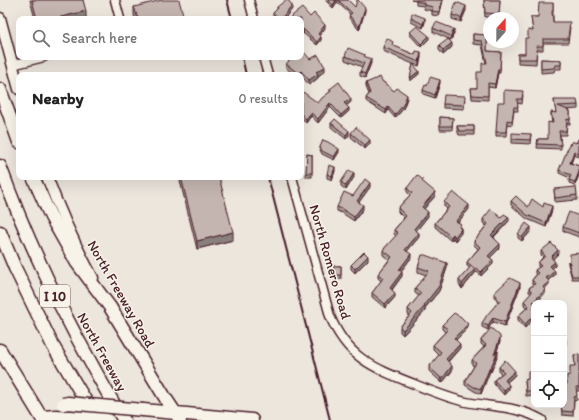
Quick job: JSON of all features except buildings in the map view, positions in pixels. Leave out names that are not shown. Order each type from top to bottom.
[{"type":"highway","points":[[0,89],[16,134]]},
{"type":"highway","name":"North Freeway","points":[[0,166],[50,287],[72,330],[124,420]]},
{"type":"highway","points":[[34,180],[51,217],[68,247],[87,277],[110,307]]},
{"type":"highway","name":"I 10","points":[[0,232],[15,268],[54,346],[97,420]]},
{"type":"highway","name":"North Freeway Road","points":[[110,307],[166,400],[178,417]]},
{"type":"highway","points":[[0,350],[42,418]]},
{"type":"highway","points":[[42,418],[56,407],[68,403],[142,410],[178,417],[252,420]]},
{"type":"highway","points":[[42,418],[56,416],[106,420]]},
{"type":"main road","points":[[0,18],[16,79]]},
{"type":"main road","name":"North Freeway Road","points":[[48,180],[72,236],[110,307]]},
{"type":"street","points":[[115,0],[119,16]]},
{"type":"street","points":[[249,0],[253,16]]},
{"type":"street","points":[[12,65],[32,60]]},
{"type":"street","points":[[264,60],[267,72]]},
{"type":"street","name":"North Romero Road","points":[[293,180],[327,308],[337,332],[349,347],[363,360],[381,371],[434,393],[470,403],[521,410],[542,420]]},
{"type":"railway","points":[[227,0],[231,16]]},
{"type":"railway","points":[[243,60],[245,72]]},
{"type":"railway","points":[[269,180],[330,420]]}]
